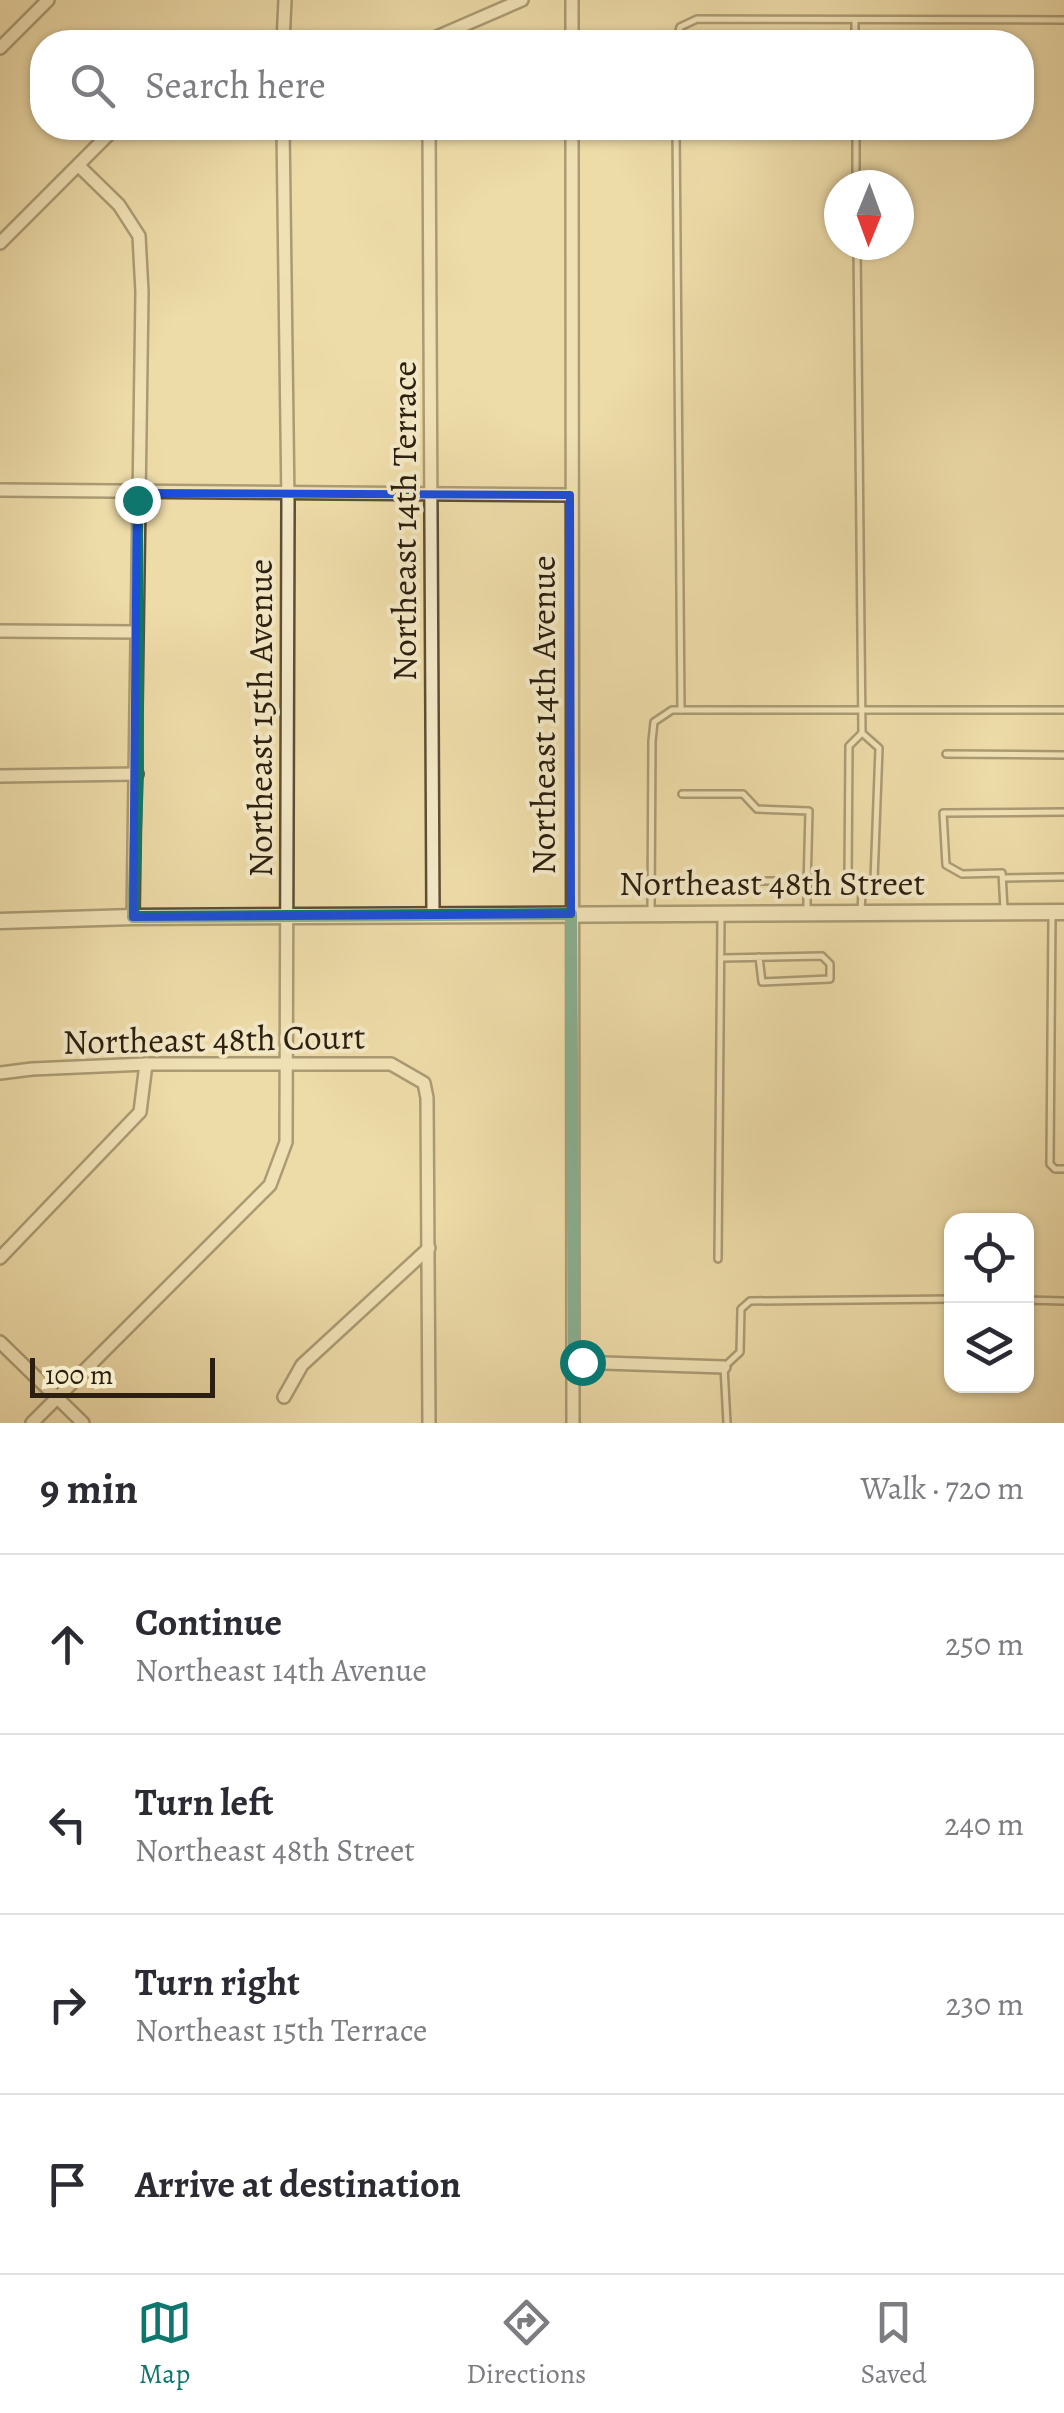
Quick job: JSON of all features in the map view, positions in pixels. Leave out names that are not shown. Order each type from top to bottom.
[{"type":"street","points":[[0,48],[48,0]]},
{"type":"street","points":[[284,30],[285,0]]},
{"type":"street","points":[[455,30],[522,0]]},
{"type":"street","points":[[572,0],[572,30]]},
{"type":"street","points":[[0,244],[104,140]]},
{"type":"street","name":"Northeast 15th Avenue","points":[[32,1423],[270,1185],[286,1142],[288,495],[283,140]]},
{"type":"street","name":"Northeast 14th Terrace","points":[[430,140],[432,915]]},
{"type":"street","name":"Northeast 14th Avenue","points":[[572,140],[573,1423]]},
{"type":"street","points":[[79,166],[119,206],[139,236],[142,292],[137,493],[138,774],[133,917]]},
{"type":"street","points":[[0,490],[570,496]]},
{"type":"street","points":[[0,631],[137,632]]},
{"type":"street","points":[[0,776],[138,774]]},
{"type":"street","name":"Northeast 48th Street","points":[[0,922],[133,917],[1058,912]]},
{"type":"street","points":[[0,1258],[140,1112],[146,1064]]},
{"type":"street","name":"Northeast 48th Court","points":[[0,1073],[146,1064],[391,1064],[424,1083],[428,1248]]},
{"type":"street","points":[[284,1397],[302,1365],[428,1248]]},
{"type":"street","points":[[428,1248],[430,1423]]},
{"type":"street","points":[[0,1342],[83,1423]]},
{"type":"street","points":[[574,1362],[724,1367]]},
{"type":"lane","points":[[679,30],[697,19],[1064,20]]},
{"type":"lane","points":[[855,20],[855,30]]},
{"type":"lane","points":[[676,140],[681,710]]},
{"type":"lane","points":[[856,140],[856,170]]},
{"type":"lane","points":[[857,260],[862,734],[878,748],[874,880],[862,891],[861,913]]},
{"type":"lane","points":[[651,914],[654,722],[672,710],[1064,710]]},
{"type":"lane","points":[[862,734],[848,746],[848,880],[862,891]]},
{"type":"lane","points":[[946,754],[1064,756]]},
{"type":"lane","points":[[682,794],[744,794],[757,809],[809,811],[808,913]]},
{"type":"lane","points":[[1004,912],[1002,873],[962,874],[946,865],[943,813],[1064,812]]},
{"type":"lane","points":[[1002,878],[1064,876]]},
{"type":"lane","points":[[744,881],[794,881],[808,886]]},
{"type":"lane","points":[[1058,912],[1051,967],[1050,1164],[1055,1169],[1064,1169]]},
{"type":"lane","points":[[718,1258],[721,914]]},
{"type":"lane","points":[[721,958],[759,957],[822,956],[830,964],[830,979],[762,982],[759,957]]},
{"type":"lane","points":[[1051,967],[1064,967]]},
{"type":"lane","points":[[726,1423],[724,1367],[740,1352],[741,1309],[750,1301],[944,1299]]},
{"type":"lane","points":[[1034,1300],[1064,1300]]},
{"type":"highlighted area","points":[[137,493],[570,495],[571,914],[133,917]]},
{"type":"route","points":[[137,500],[138,774],[133,917],[571,914],[574,1362],[582,1362]]}]
